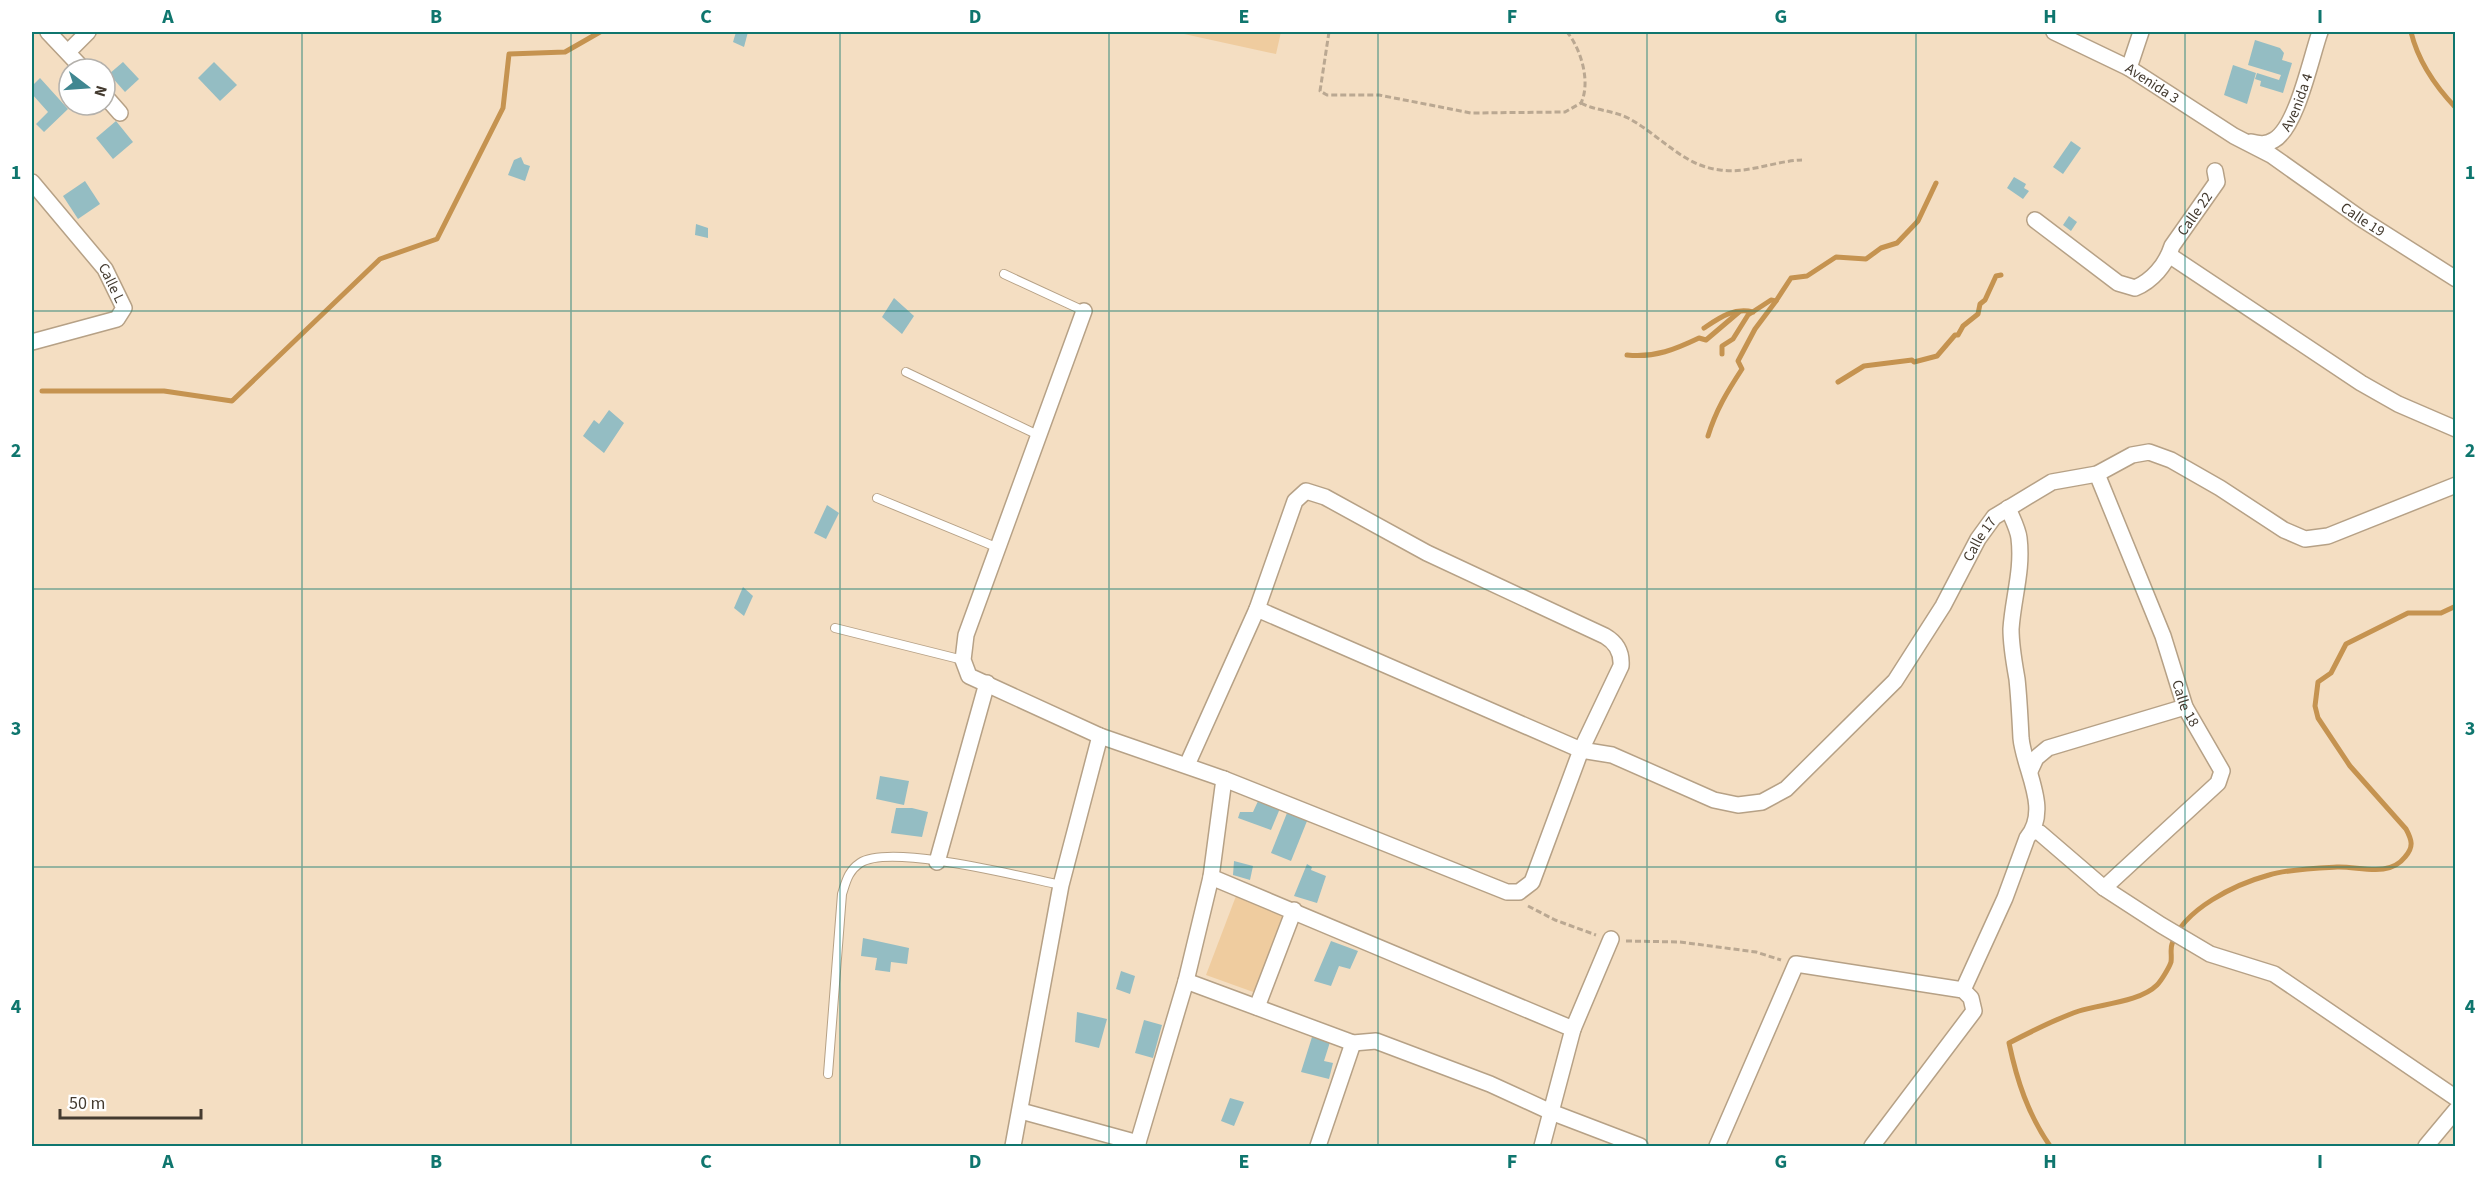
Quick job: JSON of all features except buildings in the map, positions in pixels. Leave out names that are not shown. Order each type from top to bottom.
[{"type":"street","points":[[48,32],[72,57]]},
{"type":"street","points":[[68,52],[88,32]]},
{"type":"street","name":"Avenida 3","points":[[2054,32],[2089,39],[2129,68],[2245,142],[2271,155]]},
{"type":"street","points":[[2129,68],[2141,32]]},
{"type":"street","name":"Avenida 4","points":[[2245,142],[2264,144],[2276,140],[2287,127],[2320,32]]},
{"type":"street","points":[[117,110],[120,113]]},
{"type":"street","name":"Calle 19","points":[[2271,155],[2360,218],[2456,279]]},
{"type":"street","name":"Calle 22","points":[[2169,255],[2172,246],[2217,182],[2215,171]]},
{"type":"street","name":"Calle L","points":[[32,182],[105,269],[124,308],[117,319],[32,342]]},
{"type":"street","points":[[2035,220],[2118,283],[2134,288],[2149,282],[2169,255],[2398,405],[2456,429]]},
{"type":"street","points":[[1083,311],[966,635],[963,660],[969,676],[1100,736],[1224,779],[1507,892],[1519,892],[1532,882],[1581,750],[1621,666],[1620,653],[1612,640],[1426,553],[1325,497],[1306,491],[1295,501],[1257,609],[1186,765]]},
{"type":"street","name":"Calle 17","points":[[1257,609],[1581,750],[1612,755],[1698,795],[1738,805],[1762,802],[1786,789],[1894,681],[1943,606],[1978,539],[1994,517],[2052,482],[2097,474],[2132,456],[2149,452],[2191,471],[2284,530],[2305,539],[2328,536],[2456,485]]},
{"type":"street","name":"Calle 18","points":[[2097,474],[2163,636],[2185,707],[2220,764],[2222,777],[2104,888]]},
{"type":"street","points":[[1963,990],[2005,898],[2026,838],[2033,831],[2037,812],[2030,771],[2022,743],[2017,678],[2012,657],[2011,627],[2020,577],[2019,537],[2008,508]]},
{"type":"street","points":[[937,862],[987,683]]},
{"type":"street","points":[[2030,771],[2036,758],[2048,748],[2185,707]]},
{"type":"street","points":[[1013,1146],[1061,885],[1100,736]]},
{"type":"street","points":[[1021,1111],[1138,1144],[1186,981],[1211,877],[1224,779]]},
{"type":"street","points":[[2033,831],[2040,833],[2104,888],[2161,925],[2210,954],[2274,974],[2456,1098]]},
{"type":"street","points":[[1211,877],[1574,1029]]},
{"type":"street","points":[[1257,1007],[1294,910]]},
{"type":"street","points":[[1542,1146],[1574,1029],[1611,939]]},
{"type":"street","points":[[1717,1146],[1796,964],[1963,990],[1971,998],[1974,1011],[1872,1146]]},
{"type":"street","points":[[1186,981],[1353,1043],[1376,1041],[1490,1084],[1551,1112],[1640,1146]]},
{"type":"street","points":[[1318,1146],[1353,1043]]},
{"type":"street","points":[[2426,1146],[2456,1110]]},
{"type":"lane","points":[[1004,274],[1083,311]]},
{"type":"lane","points":[[906,372],[1038,435]]},
{"type":"lane","points":[[877,498],[996,547]]},
{"type":"lane","points":[[835,628],[963,660]]},
{"type":"lane","points":[[828,1074],[842,894],[849,873],[861,862],[886,855],[1061,885]]},
{"type":"path","points":[[1329,32],[1320,91],[1327,94],[1379,95],[1471,113],[1565,112],[1581,103],[1586,87],[1579,52],[1567,32]]},
{"type":"path","points":[[1581,103],[1593,109],[1611,110],[1631,120],[1687,159],[1705,167],[1745,171],[1802,160]]},
{"type":"path","points":[[1519,892],[1522,902],[1536,911],[1611,939],[1642,943],[1680,942],[1756,952],[1796,964]]},
{"type":"shaded area","points":[[1175,32],[1281,32],[1276,54]]},
{"type":"shaded area","points":[[1236,896],[1285,914],[1256,993],[1206,975]]},
{"type":"waterway","points":[[42,391],[164,391],[232,401],[380,259],[437,239],[503,108],[509,54],[565,52],[600,32]]},
{"type":"waterway","points":[[2411,32],[2428,73],[2456,108]]},
{"type":"waterway","points":[[1722,354],[1722,346],[1733,339],[1748,315],[1771,300],[1776,301],[1791,278],[1807,276],[1836,257],[1866,259],[1881,248],[1897,243],[1918,221],[1936,183]]},
{"type":"waterway","points":[[1838,382],[1864,366],[1912,360],[1914,362],[1937,356],[1955,335],[1958,335],[1963,326],[1978,314],[1980,304],[1985,300],[1996,276],[2001,275]]},
{"type":"waterway","points":[[1708,436],[1722,401],[1742,369],[1738,361],[1755,329],[1776,301]]},
{"type":"waterway","points":[[1704,328],[1733,312],[1753,312]]},
{"type":"waterway","points":[[1627,355],[1656,354],[1699,338],[1706,340],[1739,312]]},
{"type":"waterway","points":[[2050,1146],[2035,1122],[2024,1097],[2009,1043],[2070,1014],[2131,999],[2150,991],[2159,983],[2170,965],[2171,946],[2178,931],[2187,920],[2212,900],[2241,885],[2294,870],[2337,867],[2382,869],[2398,863],[2408,853],[2411,843],[2406,829],[2350,766],[2318,718],[2315,706],[2318,682],[2331,673],[2346,644],[2408,613],[2441,613],[2456,606]]}]
